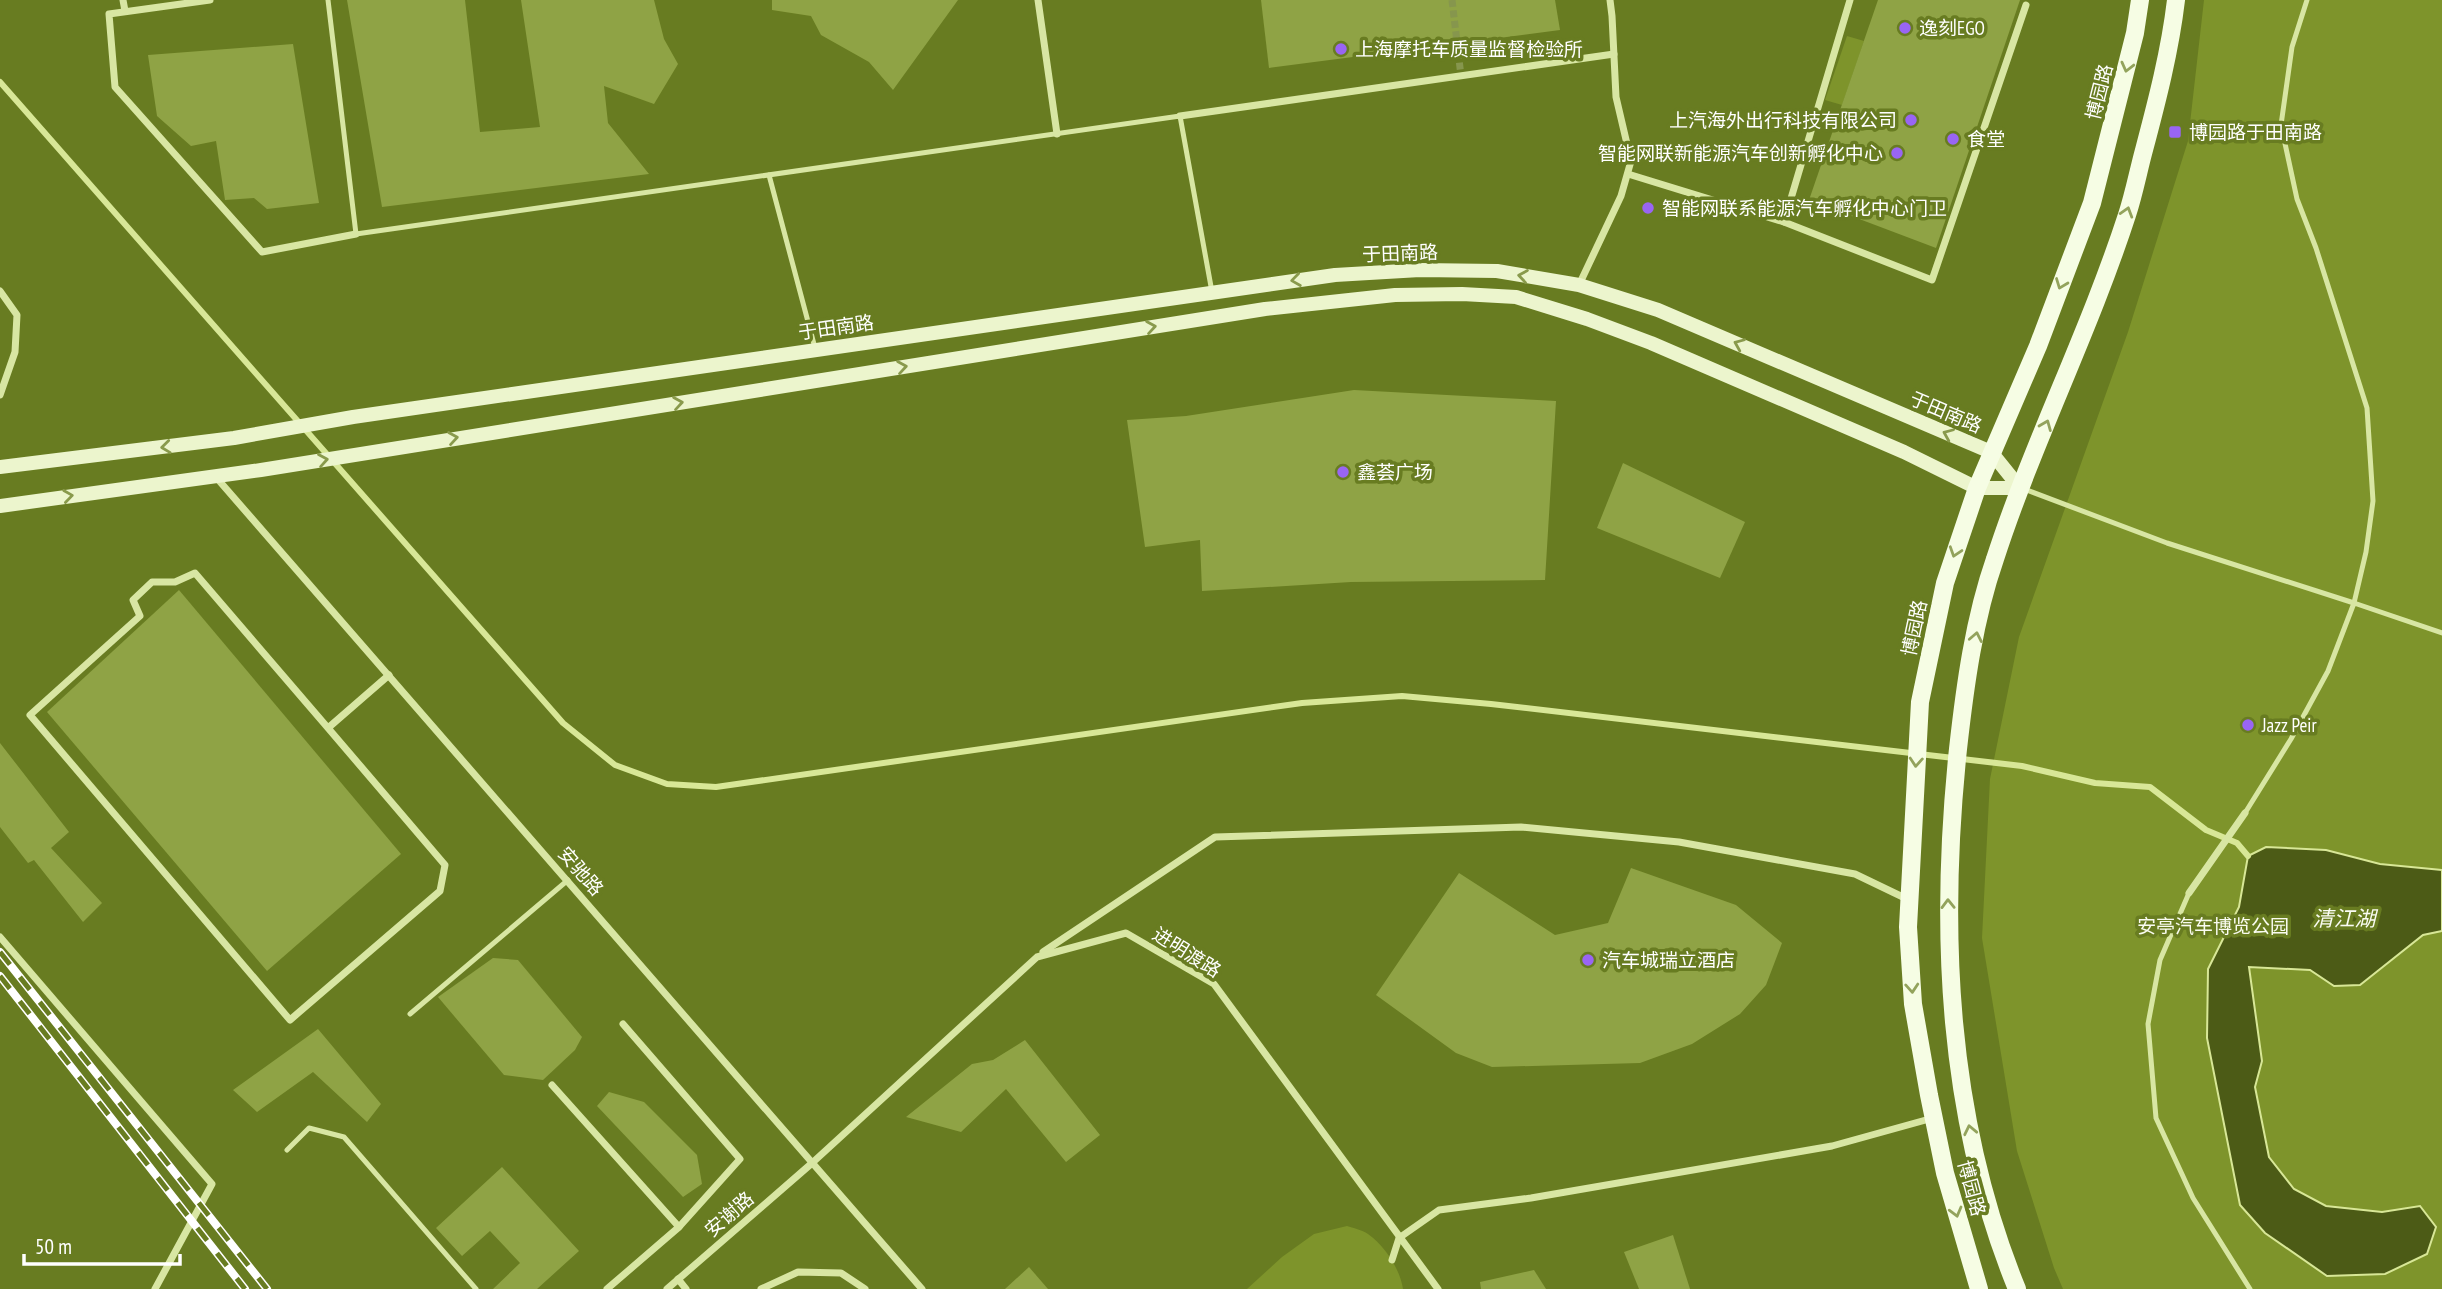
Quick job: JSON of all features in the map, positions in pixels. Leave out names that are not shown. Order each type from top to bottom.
[{"type":"main road","name":"博园路","points":[[1979,1289],[1945,1173],[1913,1004],[1908,927],[1920,702],[1945,583],[1977,488],[2038,346],[2092,203],[2136,33],[2140,0]]},
{"type":"main road","name":"博园路","points":[[2017,1289],[2001,1250],[1979,1172],[1962,1091],[1952,1008],[1948,880],[1963,704],[1993,562],[2127,214],[2169,48],[2176,0]]},
{"type":"street","points":[[123,0],[125,11]]},
{"type":"street","points":[[210,0],[108,14],[115,87],[262,252],[356,234]]},
{"type":"street","points":[[1038,0],[1057,134]]},
{"type":"street","points":[[1578,285],[1622,196],[1631,161],[1616,97],[1610,0]]},
{"type":"street","points":[[1784,222],[1850,0]]},
{"type":"street","points":[[1628,174],[1784,222],[1932,280],[2026,5]]},
{"type":"street","points":[[1180,116],[1614,54]]},
{"type":"street","name":"于田南路","points":[[0,467],[234,438],[353,417],[1212,292],[1335,275],[1420,270],[1497,271],[1578,285],[1658,310],[1991,452],[2020,488]]},
{"type":"street","points":[[0,291],[17,315],[15,352],[0,395]]},
{"type":"street","points":[[0,506],[261,470],[1265,309],[1395,295],[1462,294],[1516,297],[1587,319],[1904,452],[1977,488],[2020,488]]},
{"type":"street","points":[[1104,308],[1110,334]]},
{"type":"street","name":"安驰路","points":[[214,475],[922,1289]]},
{"type":"street","points":[[195,573],[328,728],[445,865],[440,891],[290,1020],[30,715],[140,616],[133,600],[152,582],[175,582],[195,573]]},
{"type":"street","points":[[328,728],[389,675]]},
{"type":"street","points":[[2189,893],[2245,813]]},
{"type":"street","points":[[1037,957],[1215,837],[1521,827],[1679,842],[1855,874],[1909,900]]},
{"type":"street","name":"进明渡路","points":[[811,1164],[1037,957],[1126,933],[1214,984],[1438,1289]]},
{"type":"street","points":[[0,937],[212,1184],[155,1289]]},
{"type":"street","points":[[607,1289],[679,1227],[740,1159],[623,1024]]},
{"type":"street","points":[[552,1085],[679,1227]]},
{"type":"street","points":[[1392,1260],[1399,1238],[1439,1210],[1531,1198],[1832,1146],[1934,1118]]},
{"type":"street","name":"安谢路","points":[[667,1289],[811,1164]]},
{"type":"street","points":[[761,1289],[798,1272],[841,1273],[865,1289]]},
{"type":"street","points":[[678,1279],[686,1289]]},
{"type":"lane","points":[[328,0],[356,234],[1180,116],[1212,292]]},
{"type":"lane","points":[[2245,813],[2291,739],[2328,671],[2354,603],[2366,552],[2373,501],[2367,408],[2316,248],[2297,199],[2281,125],[2292,47],[2306,0]]},
{"type":"lane","points":[[769,175],[815,350]]},
{"type":"lane","points":[[2020,488],[2168,543],[2442,633]]},
{"type":"lane","points":[[410,1014],[568,880]]},
{"type":"lane","points":[[2189,893],[2160,960],[2148,1024],[2156,1118],[2193,1198],[2250,1289]]},
{"type":"lane","points":[[287,1150],[309,1128],[344,1137],[476,1289]]},
{"type":"green space","name":"安亭汽车博览公园","points":[[2204,0],[2442,0],[2442,1289],[2063,1289],[2017,1151],[1982,938],[1990,779],[2019,637],[2128,332],[2188,141]]},
{"type":"green space","points":[[1847,36],[1864,41],[1842,105],[1825,100]]},
{"type":"green space","points":[[1347,1226],[1366,1233],[1380,1245],[1391,1258],[1403,1289],[1247,1289],[1282,1257],[1314,1234]]},
{"type":"water","name":"清江湖","points":[[2266,847],[2326,850],[2380,864],[2442,870],[2442,931],[2423,935],[2360,985],[2334,986],[2310,970],[2249,967],[2262,1061],[2255,1087],[2269,1157],[2294,1189],[2326,1206],[2382,1212],[2420,1206],[2436,1227],[2427,1254],[2385,1274],[2327,1276],[2265,1233],[2240,1205],[2207,1038],[2208,969],[2239,907],[2248,856]]},
{"type":"building","points":[[347,0],[465,0],[480,132],[540,127],[521,0],[654,0],[664,39],[678,64],[654,104],[604,86],[608,123],[649,174],[382,207]]},
{"type":"building","points":[[772,0],[958,0],[893,90],[869,62],[821,35],[811,16],[772,10]]},
{"type":"building","name":"上海摩托车质量监督检验所","points":[[1261,0],[1555,0],[1560,30],[1269,68]]},
{"type":"building","name":"智能网联新能源汽车创新孵化中心","points":[[1878,0],[2020,0],[1936,248],[1809,200]]},
{"type":"building","points":[[293,44],[319,203],[267,209],[254,198],[225,200],[216,141],[191,146],[157,116],[148,55]]},
{"type":"building","name":"鑫荟广场","points":[[1354,390],[1556,401],[1545,580],[1351,582],[1202,591],[1200,540],[1145,547],[1127,420],[1186,416]]},
{"type":"building","points":[[1623,463],[1745,522],[1720,578],[1597,528]]},
{"type":"building","points":[[179,590],[401,854],[267,971],[47,712]]},
{"type":"building","points":[[0,743],[69,832],[51,848],[102,903],[83,922],[34,860],[28,863],[0,827]]},
{"type":"building","name":"汽车城瑞立酒店","points":[[1631,868],[1736,905],[1782,943],[1766,985],[1740,1014],[1692,1044],[1640,1063],[1492,1067],[1456,1053],[1376,995],[1459,873],[1555,935],[1608,923]]},
{"type":"building","points":[[493,958],[518,960],[582,1037],[575,1050],[543,1080],[504,1075],[438,997]]},
{"type":"building","points":[[318,1029],[381,1104],[367,1122],[313,1072],[257,1112],[233,1090]]},
{"type":"building","points":[[1025,1040],[1100,1135],[1066,1162],[1006,1089],[961,1132],[906,1117],[972,1064],[993,1060]]},
{"type":"building","points":[[609,1092],[644,1102],[697,1155],[702,1184],[683,1197],[597,1106]]},
{"type":"building","points":[[502,1167],[579,1251],[537,1289],[493,1289],[520,1263],[490,1231],[462,1256],[436,1228]]},
{"type":"building","points":[[1673,1235],[1690,1289],[1639,1289],[1624,1252]]},
{"type":"building","points":[[1029,1267],[1048,1289],[1005,1289]]},
{"type":"building","points":[[1534,1270],[1546,1289],[1481,1289],[1480,1282]]},
{"type":"waterway","points":[[0,82],[563,723],[615,765],[667,784],[716,787],[1302,703],[1402,696],[2022,766],[2095,783],[2150,787],[2206,830],[2237,843],[2248,856]]},
{"type":"tunnel","points":[[1452,0],[1461,76]]},
{"type":"railway","points":[[0,952],[267,1289]]},
{"type":"railway","points":[[0,976],[245,1289]]},
{"type":"place","name":"逸刻EGO","points":[[1905,28]]},
{"type":"place","name":"上海摩托车质量监督检验所","points":[[1341,49]]},
{"type":"place","name":"上汽海外出行科技有限公司","points":[[1911,120]]},
{"type":"place","name":"博园路于田南路","points":[[2175,132]]},
{"type":"place","name":"食堂","points":[[1953,139]]},
{"type":"place","name":"智能网联新能源汽车创新孵化中心","points":[[1897,153]]},
{"type":"place","name":"智能网联系能源汽车孵化中心门卫","points":[[1648,208]]},
{"type":"place","name":"鑫荟广场","points":[[1343,472]]},
{"type":"place","name":"Jazz Peir","points":[[2248,725]]},
{"type":"place","name":"汽车城瑞立酒店","points":[[1588,960]]}]
